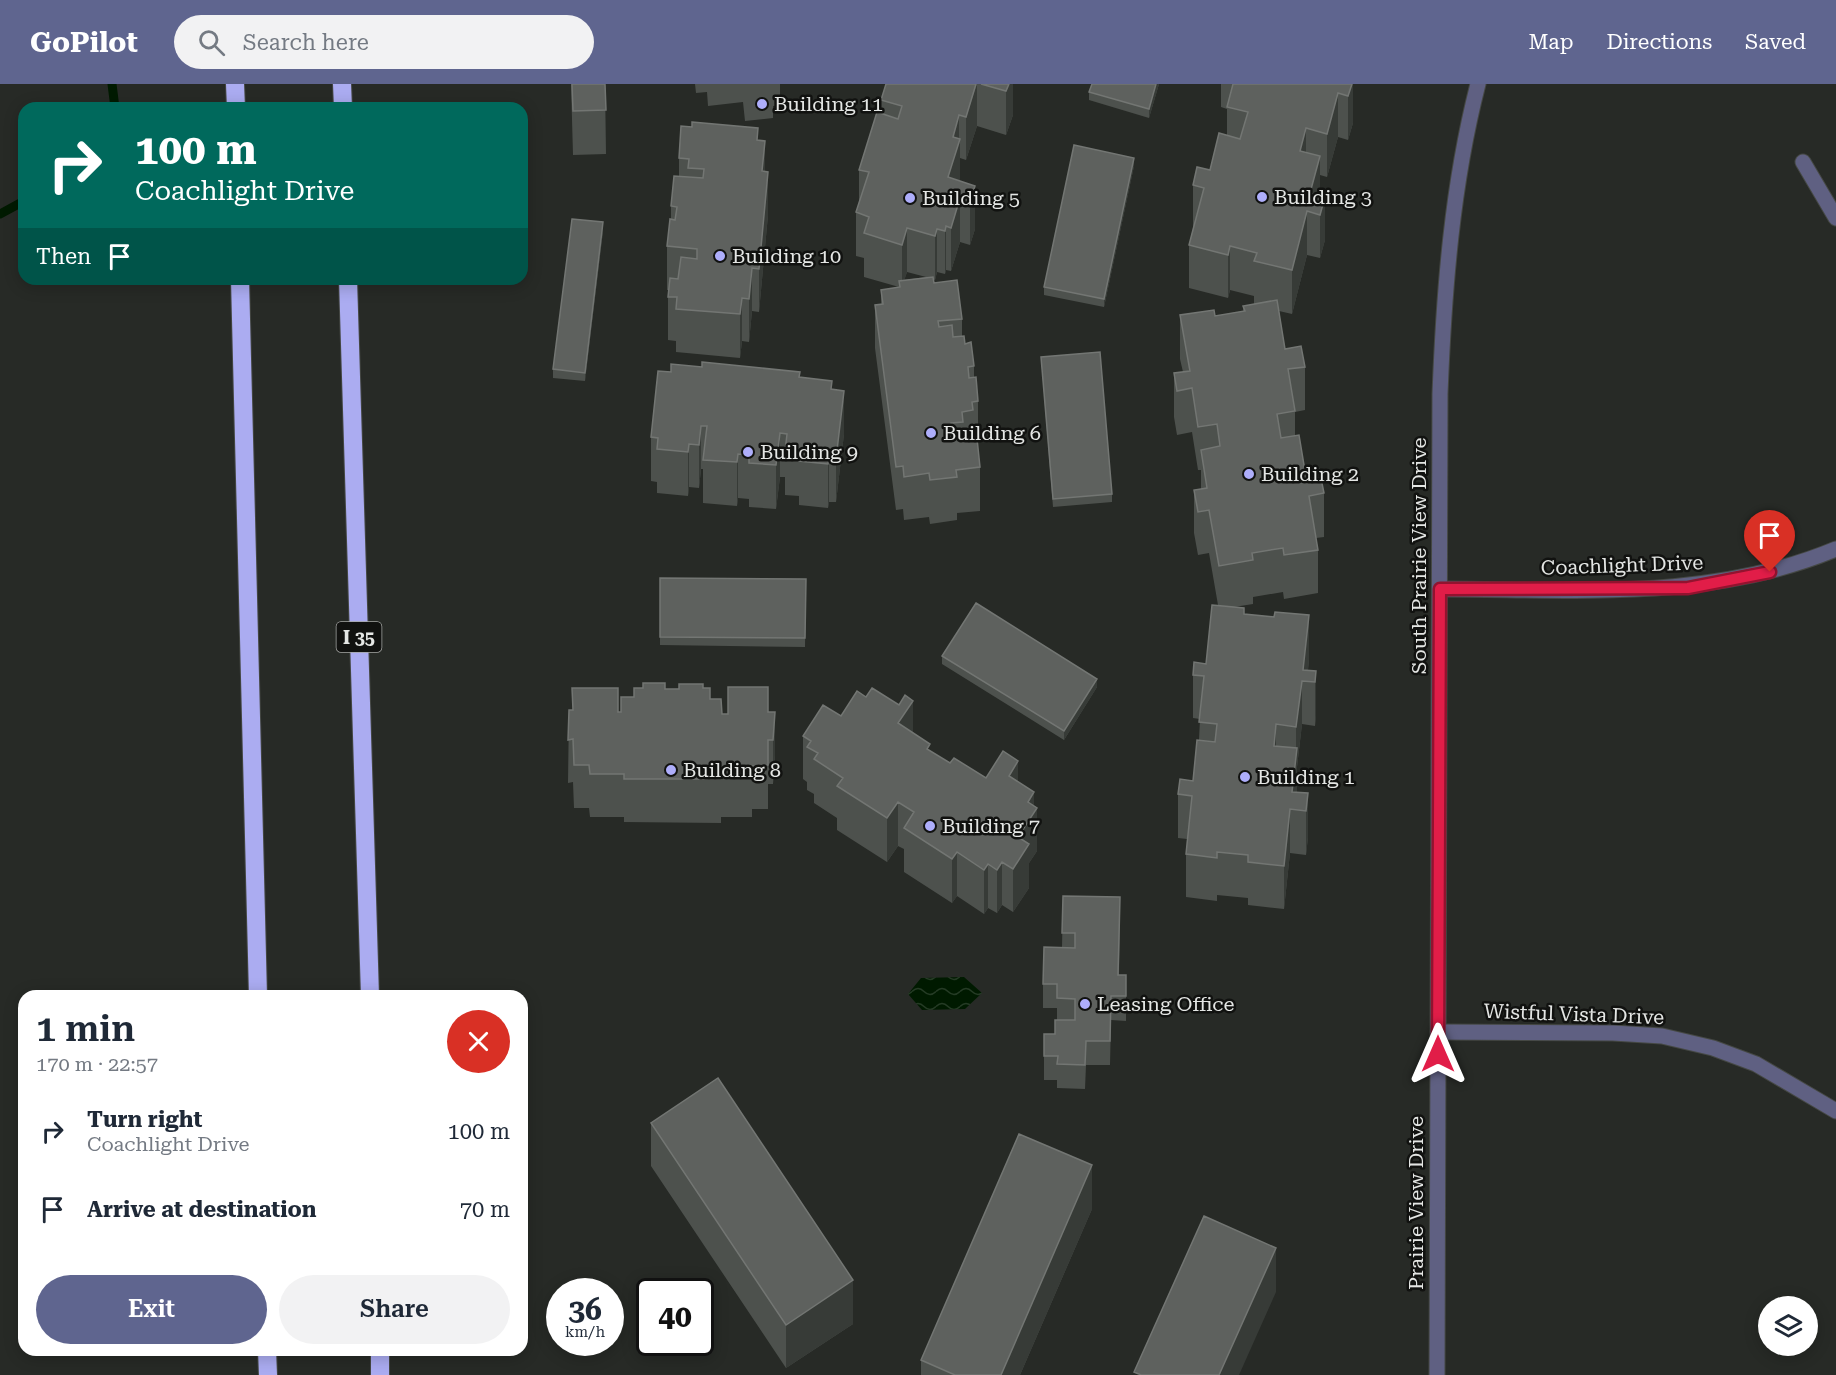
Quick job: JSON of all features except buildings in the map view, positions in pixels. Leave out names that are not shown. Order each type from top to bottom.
[{"type":"highway","points":[[235,84],[236,102]]},
{"type":"highway","points":[[342,84],[343,102]]},
{"type":"highway","points":[[240,285],[258,990]]},
{"type":"highway","name":"I 35","points":[[348,285],[370,990]]},
{"type":"highway","points":[[267,1356],[268,1375]]},
{"type":"highway","points":[[380,1356],[380,1375]]},
{"type":"street","name":"South Prairie View Drive","points":[[1438,1032],[1443,316],[1453,215],[1478,84]]},
{"type":"street","points":[[1803,162],[1836,218]]},
{"type":"street","name":"Coachlight Drive","points":[[1440,589],[1688,588],[1750,578],[1809,561],[1836,549]]},
{"type":"street","name":"Wistful Vista Drive","points":[[1438,1032],[1613,1033],[1662,1036],[1713,1048],[1756,1064],[1836,1111]]},
{"type":"street","name":"Prairie View Drive","points":[[1437,1375],[1438,1032]]},
{"type":"water","points":[[964,977],[982,993],[965,1009],[922,1010],[908,994],[921,978]]},
{"type":"waterway","points":[[112,84],[114,102]]},
{"type":"waterway","points":[[0,214],[18,204]]},
{"type":"place","name":"Building 11","points":[[762,104]]},
{"type":"place","name":"Building 3","points":[[1262,197]]},
{"type":"place","name":"Building 5","points":[[910,198]]},
{"type":"place","name":"Building 10","points":[[720,256]]},
{"type":"place","name":"Building 6","points":[[931,433]]},
{"type":"place","name":"Building 9","points":[[748,452]]},
{"type":"place","name":"Building 2","points":[[1249,474]]},
{"type":"place","name":"Building 8","points":[[671,770]]},
{"type":"place","name":"Building 1","points":[[1245,777]]},
{"type":"place","name":"Building 7","points":[[930,826]]},
{"type":"place","name":"Leasing Office","points":[[1085,1004]]},
{"type":"route","points":[[1438,1054],[1440,589],[1688,588],[1750,578],[1770,572]]}]
